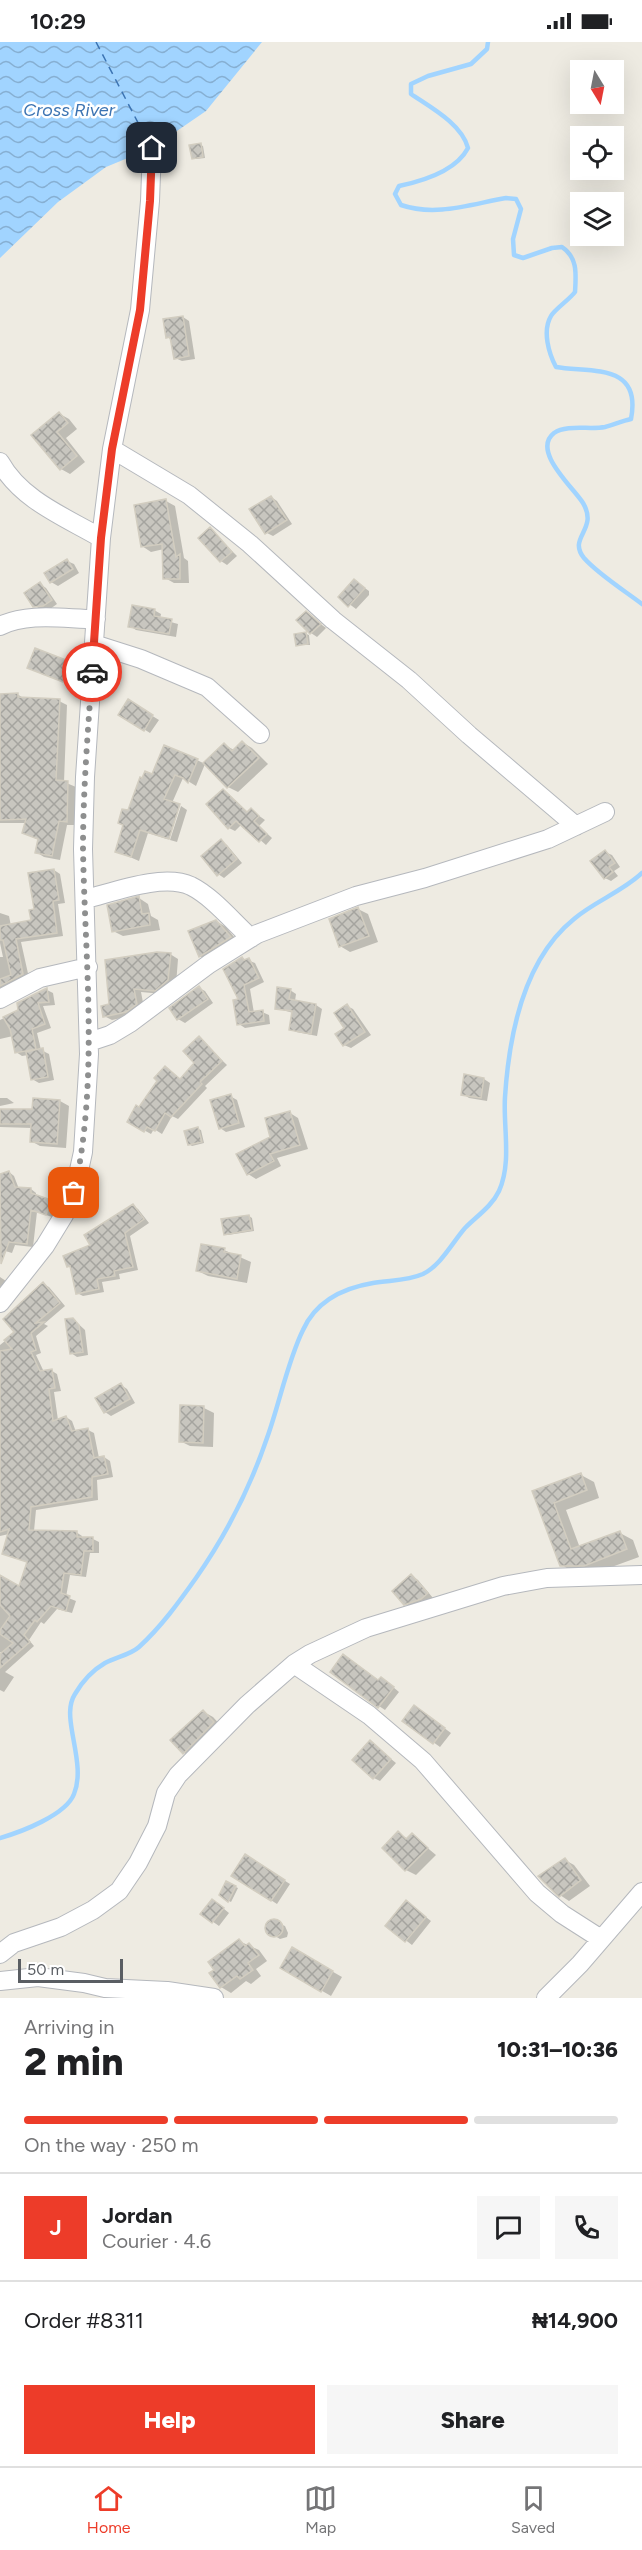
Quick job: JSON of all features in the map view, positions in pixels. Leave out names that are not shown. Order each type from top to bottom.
[{"type":"street","points":[[0,1303],[45,1246],[64,1215],[74,1193],[83,1152],[88,1100],[89,1042],[83,849],[85,777],[101,538],[112,449],[140,310],[150,201],[152,148]]},
{"type":"street","points":[[112,449],[189,495],[233,530],[333,620],[409,680],[469,735],[576,826]]},
{"type":"street","points":[[0,462],[9,479],[25,493],[101,538]]},
{"type":"street","points":[[0,626],[26,618],[96,619]]},
{"type":"street","points":[[94,644],[152,663],[207,687],[260,734]]},
{"type":"street","points":[[89,1042],[110,1035],[130,1023],[209,964],[251,938],[356,896],[512,852],[548,839],[605,812]]},
{"type":"street","points":[[86,899],[159,882],[174,882],[191,886],[210,900],[251,938]]},
{"type":"street","points":[[0,999],[40,978],[88,967]]},
{"type":"street","points":[[0,1954],[14,1943],[61,1927],[93,1910],[119,1891],[138,1863],[157,1826],[166,1794],[178,1775],[247,1705],[294,1664],[366,1628],[503,1586],[547,1578],[642,1575]]},
{"type":"street","points":[[294,1664],[369,1716],[423,1761],[537,1893],[562,1914],[601,1939]]},
{"type":"street","points":[[546,1998],[580,1964],[642,1892]]},
{"type":"street","points":[[0,1981],[38,1977],[84,1983],[105,1993],[167,1990],[214,1998]]},
{"type":"water","name":"Cross River","points":[[0,42],[262,42],[206,111],[152,148],[106,167],[58,202],[0,258]]},
{"type":"building","points":[[201,143],[203,157],[192,159],[189,145]]},
{"type":"building","points":[[183,316],[189,356],[174,359],[170,337],[166,338],[163,319]]},
{"type":"building","points":[[59,412],[68,423],[57,432],[77,456],[60,470],[31,435]]},
{"type":"building","points":[[271,496],[287,520],[265,534],[249,509]]},
{"type":"building","points":[[166,499],[176,557],[180,554],[180,579],[163,579],[162,544],[141,547],[134,505]]},
{"type":"building","points":[[210,527],[232,552],[220,562],[198,538]]},
{"type":"building","points":[[67,559],[73,569],[50,583],[44,573]]},
{"type":"building","points":[[354,579],[365,588],[348,607],[338,597]]},
{"type":"building","points":[[40,582],[52,600],[43,606],[33,607],[24,593]]},
{"type":"building","points":[[132,605],[155,609],[154,616],[172,619],[169,634],[128,627]]},
{"type":"building","points":[[306,611],[321,624],[310,634],[296,620]]},
{"type":"building","points":[[306,632],[308,644],[296,646],[294,634]]},
{"type":"building","points":[[35,648],[71,662],[63,682],[27,668]]},
{"type":"building","points":[[18,693],[18,697],[60,699],[56,780],[68,781],[67,822],[59,821],[52,856],[35,853],[38,839],[22,833],[26,819],[0,820],[0,694]]},
{"type":"building","points":[[128,699],[153,715],[144,731],[118,715]]},
{"type":"building","points":[[242,741],[259,758],[227,788],[203,763],[224,743],[232,751]]},
{"type":"building","points":[[164,745],[198,759],[188,783],[175,775],[164,799],[180,804],[169,839],[140,830],[131,857],[115,852],[123,825],[118,823],[122,809],[128,810],[140,777],[142,778],[145,771],[152,774]]},
{"type":"building","points":[[223,789],[247,812],[251,808],[259,816],[254,821],[267,834],[259,842],[236,821],[228,829],[206,804]]},
{"type":"building","points":[[221,839],[237,859],[217,876],[201,856]]},
{"type":"building","points":[[605,850],[615,863],[609,867],[613,872],[604,879],[590,861]]},
{"type":"building","points":[[54,869],[59,900],[53,901],[57,933],[16,939],[23,974],[0,986],[0,979],[11,975],[3,940],[0,940],[0,926],[31,920],[29,910],[34,909],[28,873]]},
{"type":"building","points":[[139,896],[142,914],[149,913],[150,925],[112,932],[107,905]]},
{"type":"building","points":[[358,907],[369,936],[339,947],[329,919]]},
{"type":"building","points":[[216,920],[231,937],[199,957],[188,931]]},
{"type":"building","points":[[157,952],[171,953],[168,980],[155,991],[134,989],[137,1004],[126,1012],[103,1017],[101,1006],[109,1004],[105,960]]},
{"type":"building","points":[[242,957],[244,960],[249,958],[259,978],[244,985],[249,1012],[263,1010],[264,1021],[237,1025],[233,1000],[238,999],[223,969]]},
{"type":"building","points":[[199,986],[208,999],[177,1020],[169,1008]]},
{"type":"building","points":[[277,987],[291,989],[289,999],[316,1004],[311,1034],[289,1030],[292,1011],[275,1009]]},
{"type":"building","points":[[47,988],[49,1002],[38,1003],[45,1024],[32,1029],[36,1049],[15,1053],[10,1029],[3,1017],[18,1010],[17,1003]]},
{"type":"building","points":[[347,1004],[365,1032],[343,1046],[335,1034],[344,1028],[334,1013]]},
{"type":"building","points":[[199,1036],[222,1061],[200,1082],[202,1084],[171,1117],[165,1113],[155,1131],[147,1127],[144,1132],[127,1122],[136,1105],[139,1107],[157,1081],[154,1078],[165,1066],[180,1079],[194,1063],[183,1051]]},
{"type":"building","points":[[43,1048],[48,1077],[31,1080],[26,1052]]},
{"type":"building","points":[[464,1074],[484,1078],[481,1098],[461,1095]]},
{"type":"building","points":[[231,1094],[239,1123],[219,1129],[210,1100]]},
{"type":"building","points":[[33,1098],[60,1100],[57,1144],[30,1142],[31,1124],[0,1124],[0,1109],[32,1109]]},
{"type":"building","points":[[290,1111],[300,1145],[270,1154],[274,1161],[247,1175],[236,1154],[270,1137],[265,1118]]},
{"type":"building","points":[[198,1127],[202,1142],[188,1145],[184,1131]]},
{"type":"building","points":[[9,1171],[15,1187],[31,1188],[31,1193],[51,1200],[46,1215],[31,1210],[27,1244],[9,1242],[1,1264],[0,1174]]},
{"type":"building","points":[[133,1204],[144,1219],[125,1233],[133,1267],[114,1271],[115,1276],[97,1279],[99,1289],[76,1294],[70,1266],[67,1267],[63,1256],[90,1245],[84,1235]]},
{"type":"building","points":[[249,1215],[252,1230],[224,1235],[221,1219]]},
{"type":"building","points":[[201,1244],[225,1248],[224,1252],[241,1255],[237,1279],[196,1271]]},
{"type":"building","points":[[43,1282],[60,1303],[36,1323],[44,1322],[31,1333],[36,1350],[31,1352],[40,1371],[52,1369],[55,1388],[49,1389],[53,1421],[66,1416],[72,1431],[88,1428],[94,1458],[104,1456],[108,1474],[92,1477],[92,1497],[31,1507],[29,1530],[77,1531],[77,1537],[93,1537],[93,1551],[84,1551],[81,1575],[64,1573],[61,1593],[70,1596],[66,1611],[51,1606],[37,1622],[35,1620],[24,1635],[30,1642],[0,1668],[0,1654],[13,1643],[0,1634],[0,1630],[10,1616],[0,1605],[0,1575],[19,1586],[27,1562],[2,1554],[9,1529],[0,1532],[0,1351],[12,1349],[4,1340],[14,1332],[3,1319]]},
{"type":"building","points":[[73,1318],[79,1325],[83,1352],[70,1354],[65,1319]]},
{"type":"building","points":[[121,1383],[130,1399],[104,1413],[95,1398]]},
{"type":"building","points":[[180,1405],[204,1406],[203,1443],[179,1442]]},
{"type":"building","points":[[581,1473],[587,1490],[554,1503],[571,1549],[620,1531],[627,1549],[584,1566],[560,1566],[532,1491]]},
{"type":"building","points":[[411,1574],[428,1593],[421,1599],[404,1605],[392,1591]]},
{"type":"building","points":[[343,1654],[378,1680],[381,1677],[394,1687],[378,1708],[330,1672]]},
{"type":"building","points":[[414,1705],[445,1728],[433,1744],[402,1721]]},
{"type":"building","points":[[203,1710],[214,1722],[183,1754],[170,1740]]},
{"type":"building","points":[[370,1740],[391,1759],[373,1779],[352,1760]]},
{"type":"building","points":[[398,1831],[406,1839],[412,1833],[428,1848],[405,1871],[382,1848]]},
{"type":"building","points":[[245,1854],[285,1880],[271,1901],[231,1876]]},
{"type":"building","points":[[565,1858],[581,1880],[559,1897],[538,1876]]},
{"type":"building","points":[[226,1881],[236,1886],[228,1902],[219,1895]]},
{"type":"building","points":[[212,1899],[224,1908],[212,1923],[200,1914]]},
{"type":"building","points":[[406,1900],[426,1917],[405,1942],[385,1926]]},
{"type":"building","points":[[274,1919],[280,1922],[283,1928],[280,1934],[274,1937],[268,1934],[265,1928],[268,1922]]},
{"type":"building","points":[[239,1939],[245,1946],[249,1943],[259,1955],[248,1963],[253,1970],[240,1979],[237,1976],[220,1988],[209,1973],[214,1970],[208,1962]]},
{"type":"building","points":[[292,1947],[333,1971],[321,1992],[280,1968]]},
{"type":"waterway","points":[[488,42],[487,49],[471,64],[428,76],[411,84],[411,94],[436,110],[452,124],[465,139],[468,148],[463,156],[447,169],[428,178],[399,186],[395,194],[401,205],[427,210],[454,208],[506,198],[516,199],[521,209],[513,239],[514,255],[523,258],[562,247],[571,256],[576,273],[575,292],[553,313],[548,322],[547,342],[551,356],[556,367],[598,371],[621,379],[629,388],[632,401],[631,419],[605,427],[559,430],[548,441],[548,449],[556,469],[583,503],[587,512],[588,520],[579,544],[584,558],[642,604]]},
{"type":"waterway","points":[[0,1838],[53,1816],[69,1802],[74,1794],[78,1771],[70,1717],[73,1698],[84,1681],[96,1669],[135,1650],[147,1639],[162,1623],[207,1562],[253,1475],[298,1342],[315,1311],[332,1297],[351,1288],[423,1274],[441,1259],[465,1228],[496,1196],[505,1168],[505,1097],[510,1049],[515,1024],[531,977],[542,955],[574,919],[626,886],[642,873]]},
{"type":"ferry route","points":[[96,42],[147,140]]},
{"type":"way so far","points":[[74,1193],[83,1152],[88,1100],[89,1042],[83,849],[92,672]]},
{"type":"route","points":[[92,672],[101,538],[112,449],[140,310],[150,201],[152,148]]}]
